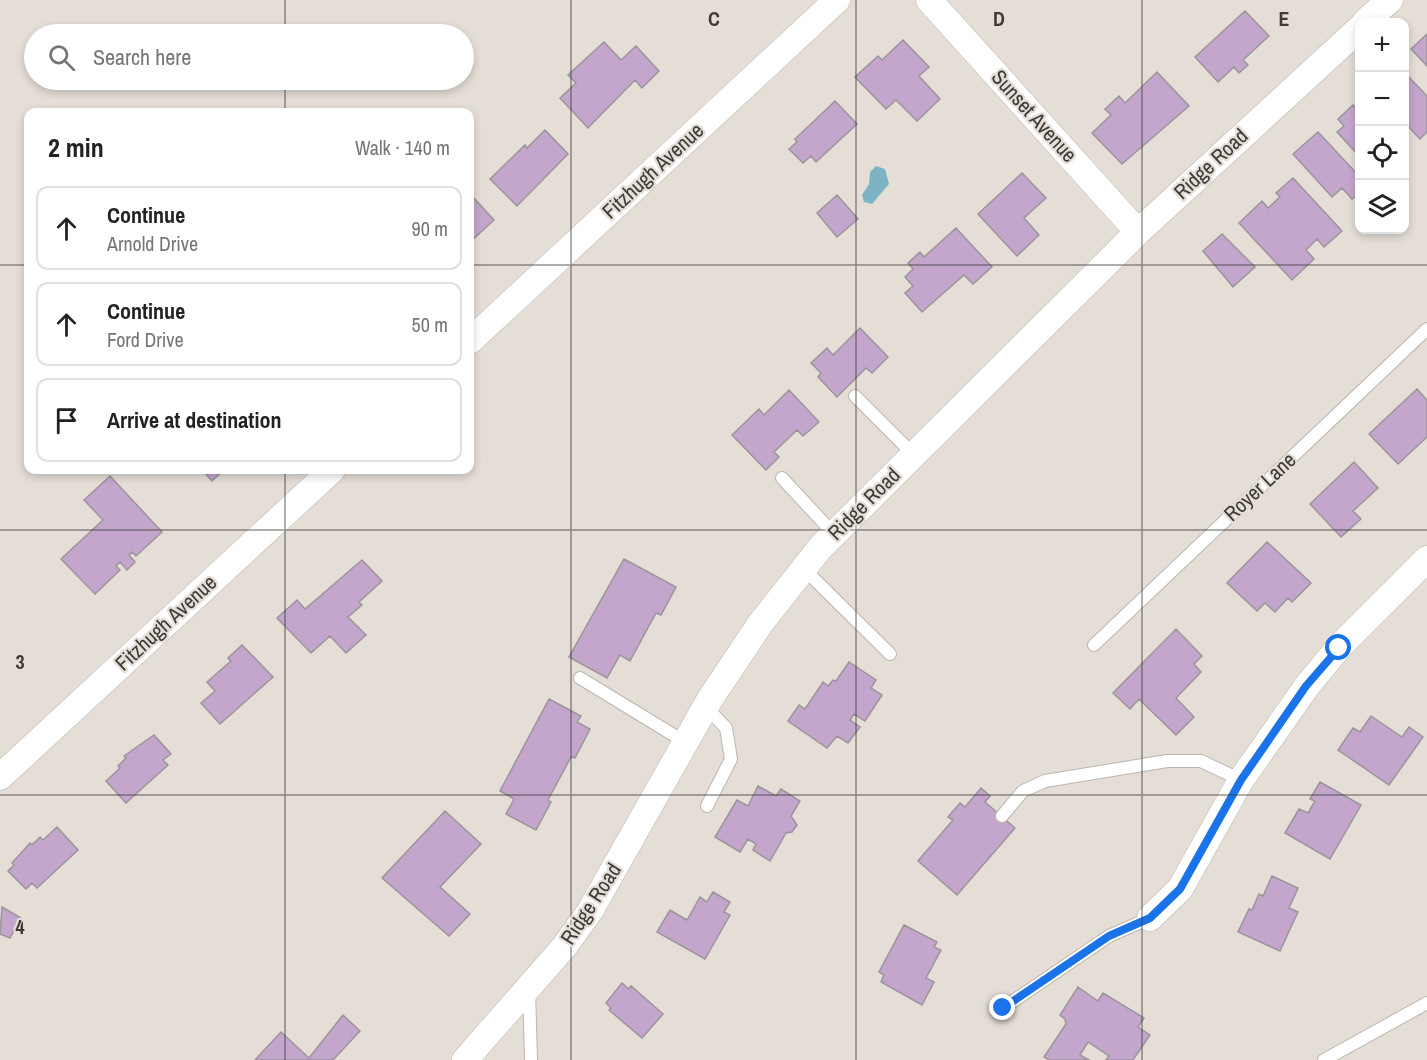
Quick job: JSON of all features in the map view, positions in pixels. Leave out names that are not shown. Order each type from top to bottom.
[{"type":"street","name":"Fitzhugh Avenue","points":[[474,338],[837,0]]},
{"type":"street","name":"Sunset Avenue","points":[[929,0],[1138,232]]},
{"type":"street","points":[[1370,18],[1390,0]]},
{"type":"street","name":"Ridge Road","points":[[465,1060],[564,947],[595,903],[705,706],[760,624],[834,534],[1138,232],[1355,32]]},
{"type":"street","name":"Fitzhugh Avenue","points":[[0,777],[328,474]]},
{"type":"street","points":[[1150,918],[1180,889],[1241,780],[1301,694],[1332,655],[1427,559]]},
{"type":"lane","name":"Royer Lane","points":[[1094,645],[1427,329]]},
{"type":"lane","points":[[855,396],[914,455]]},
{"type":"lane","points":[[782,478],[834,534]]},
{"type":"lane","points":[[804,569],[890,654]]},
{"type":"lane","points":[[580,678],[685,741]]},
{"type":"lane","points":[[705,706],[726,728],[731,759],[706,806]]},
{"type":"lane","points":[[1002,816],[1023,791],[1045,781],[1135,766],[1190,759],[1210,763],[1241,780]]},
{"type":"lane","points":[[1003,1008],[1109,936],[1150,918]]},
{"type":"lane","points":[[529,987],[531,1060]]},
{"type":"lane","points":[[1324,1060],[1427,1003]]},
{"type":"water","points":[[876,166],[885,169],[889,184],[872,204],[864,202],[862,195],[869,184],[870,172]]},
{"type":"building","points":[[1245,11],[1269,36],[1243,60],[1248,65],[1239,73],[1234,67],[1218,82],[1195,57]]},
{"type":"building","points":[[1427,34],[1427,66],[1411,49]]},
{"type":"building","points":[[903,40],[929,67],[919,76],[940,99],[917,121],[896,100],[886,109],[855,77],[878,56],[882,60]]},
{"type":"building","points":[[604,42],[621,60],[636,46],[659,71],[642,88],[635,80],[588,128],[560,98],[576,83],[568,75]]},
{"type":"building","points":[[1157,72],[1189,106],[1122,164],[1092,133],[1111,115],[1105,109],[1119,96],[1125,103]]},
{"type":"building","points":[[1409,77],[1427,96],[1427,132],[1420,139],[1409,127]]},
{"type":"building","points":[[835,101],[857,124],[816,162],[811,156],[803,163],[789,149],[797,142],[795,139]]},
{"type":"building","points":[[1353,105],[1355,107],[1355,152],[1337,132],[1344,126],[1338,119]]},
{"type":"building","points":[[545,130],[568,154],[517,206],[490,179],[525,145],[527,148]]},
{"type":"building","points":[[1318,132],[1355,172],[1355,197],[1352,199],[1342,188],[1332,197],[1293,154]]},
{"type":"building","points":[[1022,173],[1046,198],[1024,218],[1039,235],[1017,256],[978,214]]},
{"type":"building","points":[[1293,178],[1342,231],[1324,247],[1317,239],[1306,250],[1314,259],[1292,280],[1239,223],[1262,201],[1268,208],[1280,197],[1276,193]]},
{"type":"building","points":[[837,195],[858,219],[837,237],[817,213]]},
{"type":"building","points":[[474,198],[494,220],[474,238]]},
{"type":"building","points":[[956,228],[992,267],[973,284],[964,275],[922,312],[905,293],[913,286],[905,277],[913,269],[908,263],[920,252],[924,257]]},
{"type":"building","points":[[1222,234],[1255,267],[1233,287],[1203,251]]},
{"type":"building","points":[[860,328],[888,357],[872,373],[866,368],[837,397],[818,377],[821,373],[811,363],[827,348],[833,355]]},
{"type":"building","points":[[1417,389],[1427,400],[1427,437],[1398,464],[1369,434]]},
{"type":"building","points":[[789,390],[819,422],[803,436],[797,430],[774,452],[779,457],[766,470],[732,435],[759,409],[764,415]]},
{"type":"building","points":[[1354,462],[1378,488],[1353,511],[1361,519],[1341,537],[1310,504]]},
{"type":"building","points":[[206,474],[220,474],[212,481]]},
{"type":"building","points":[[110,476],[162,532],[136,556],[132,552],[129,555],[135,562],[127,570],[120,562],[116,566],[120,570],[95,594],[61,559],[103,520],[84,500]]},
{"type":"building","points":[[1267,542],[1311,583],[1292,602],[1288,598],[1275,612],[1265,603],[1257,611],[1227,583]]},
{"type":"building","points":[[624,559],[676,587],[661,615],[656,613],[630,661],[620,655],[607,678],[569,657]]},
{"type":"building","points":[[362,560],[382,581],[359,602],[362,605],[348,617],[366,635],[346,653],[330,636],[311,653],[277,618],[297,600],[305,609]]},
{"type":"building","points":[[1176,629],[1202,656],[1194,664],[1201,672],[1176,698],[1194,717],[1176,735],[1139,699],[1130,709],[1113,693]]},
{"type":"building","points":[[242,645],[273,677],[220,724],[201,703],[215,691],[207,682],[231,661],[228,658]]},
{"type":"building","points":[[849,662],[876,680],[871,688],[882,695],[865,721],[854,714],[850,720],[860,727],[848,743],[837,736],[827,748],[788,721],[799,705],[805,709],[823,682],[828,686],[833,680],[836,681]]},
{"type":"building","points":[[549,699],[581,716],[577,722],[590,729],[575,758],[571,757],[548,800],[551,802],[536,830],[506,814],[514,799],[500,791]]},
{"type":"building","points":[[1371,716],[1402,737],[1409,727],[1423,737],[1389,785],[1338,750],[1353,728],[1360,732]]},
{"type":"building","points":[[154,735],[171,754],[163,760],[168,765],[126,803],[106,781],[120,768],[118,766],[126,758],[124,756]]},
{"type":"building","points":[[1320,782],[1361,805],[1330,859],[1285,833],[1299,809],[1308,813],[1315,801],[1310,799]]},
{"type":"building","points":[[758,786],[776,796],[781,789],[800,801],[791,816],[797,825],[792,832],[786,833],[770,861],[753,850],[756,844],[748,839],[740,852],[715,837],[737,800],[748,806]]},
{"type":"building","points":[[981,788],[990,796],[985,802],[1015,828],[957,895],[918,861],[953,820],[948,817],[960,803],[965,807]]},
{"type":"building","points":[[445,811],[481,844],[440,887],[470,914],[449,936],[382,878]]},
{"type":"building","points":[[57,827],[78,850],[37,888],[32,883],[26,889],[8,871],[14,865],[12,863],[30,843],[32,845],[40,837],[43,840]]},
{"type":"building","points":[[1272,876],[1298,888],[1289,908],[1298,912],[1280,951],[1238,932],[1259,894],[1263,896]]},
{"type":"building","points":[[713,892],[730,902],[724,912],[730,915],[705,959],[657,932],[670,910],[687,920],[700,897],[707,902]]},
{"type":"building","points":[[2,907],[21,918],[10,938],[0,934]]},
{"type":"building","points":[[904,925],[937,942],[934,947],[941,950],[926,978],[934,982],[922,1005],[881,982],[884,975],[879,972]]},
{"type":"building","points":[[622,983],[629,989],[631,986],[663,1014],[642,1038],[609,1010],[611,1008],[606,1003]]},
{"type":"building","points":[[1078,987],[1098,1001],[1103,993],[1144,1018],[1138,1027],[1150,1035],[1133,1060],[1106,1060],[1109,1056],[1088,1042],[1080,1055],[1089,1060],[1049,1060],[1044,1057],[1066,1024],[1065,1019],[1060,1015]]},
{"type":"building","points":[[343,1015],[360,1031],[333,1060],[255,1060],[281,1032],[309,1058]]},
{"type":"route","points":[[1003,1008],[1109,936],[1150,918],[1168,903],[1180,889],[1196,863],[1241,780],[1306,686],[1339,648]]}]
